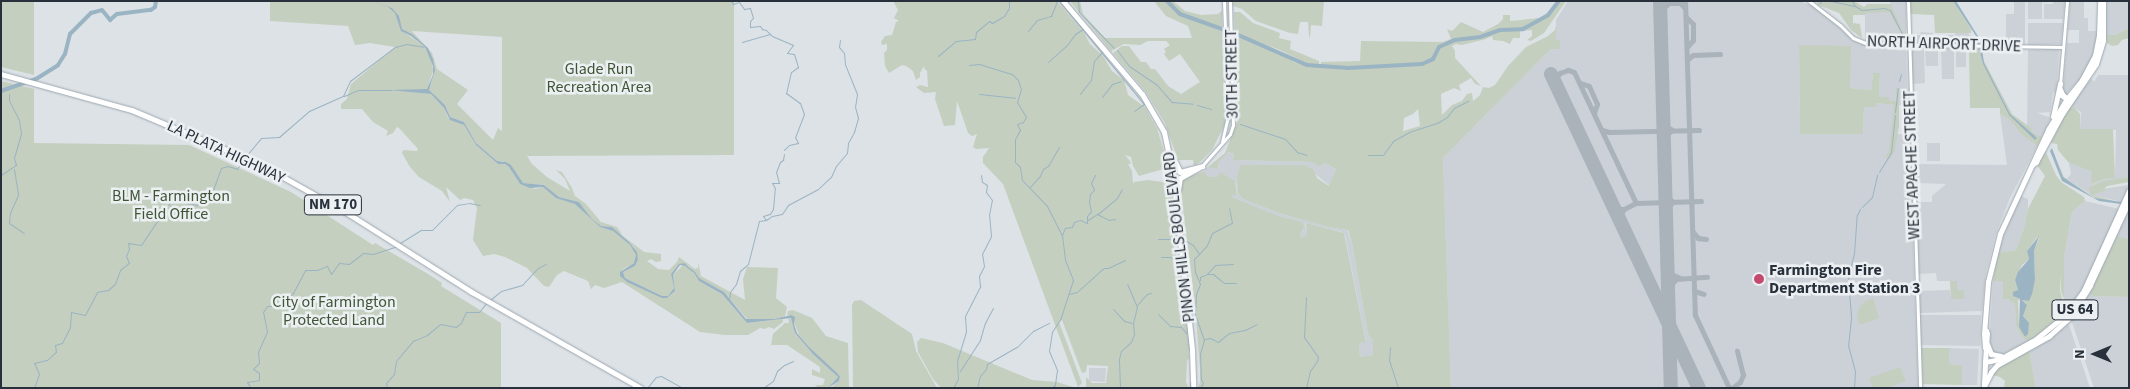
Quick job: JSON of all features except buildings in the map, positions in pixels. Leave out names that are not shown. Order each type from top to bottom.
[{"type":"highway","name":"PINON HILLS BOULEVARD","points":[[1063,1],[1142,94],[1164,132],[1174,176],[1192,350],[1192,388]]},
{"type":"highway","points":[[1164,132],[1178,171],[1200,167]]},
{"type":"highway","points":[[1179,233],[1178,181],[1181,177],[1200,167]]},
{"type":"highway","name":"US 64","points":[[1984,387],[1994,367],[2046,333],[2075,304],[2084,290],[2129,191]]},
{"type":"highway","name":"US 64","points":[[2009,356],[2049,336],[2071,316],[2090,286],[2129,201]]},
{"type":"highway","points":[[1986,346],[1994,356],[2009,356]]},
{"type":"highway","points":[[1985,362],[1994,363],[2009,356]]},
{"type":"highway","name":"US 64","points":[[1984,387],[1985,362]]},
{"type":"main road","points":[[1222,143],[1228,116],[1224,1]]},
{"type":"main road","name":"30TH STREET","points":[[1200,167],[1230,134],[1234,119],[1230,1]]},
{"type":"main road","name":"NORTH AIRPORT DRIVE","points":[[1810,1],[1853,38],[1861,42],[1908,46],[2063,47]]},
{"type":"main road","name":"WEST APACHE STREET","points":[[1908,1],[1920,388]]},
{"type":"main road","points":[[2044,142],[2060,86],[2067,1]]},
{"type":"main road","points":[[2048,130],[2069,100],[2090,76],[2099,57],[2103,36],[2102,1]]},
{"type":"main road","name":"LA PLATA HIGHWAY","points":[[1,74],[132,110],[262,165],[348,214],[472,292],[642,388]]},
{"type":"main road","points":[[2060,86],[2069,100]]},
{"type":"main road","points":[[1985,362],[1988,285],[1996,248],[2006,216],[2032,165],[2032,160],[2069,100]]},
{"type":"main road","points":[[1174,176],[1200,167]]},
{"type":"shaded area","points":[[1568,1],[1799,1],[1813,6],[1860,44],[1906,48],[1908,105],[1898,105],[1899,88],[1896,88],[1896,101],[1889,101],[1889,97],[1879,97],[1880,73],[1873,73],[1871,90],[1849,88],[1799,45],[1800,134],[1863,134],[1864,107],[1876,103],[1895,105],[1892,134],[1909,134],[1918,388],[1451,388],[1443,158],[1551,49],[1560,49],[1556,40],[1556,20]]},
{"type":"shaded area","points":[[1890,1],[1906,1],[1906,32],[1903,32],[1898,23]]},
{"type":"shaded area","points":[[2014,1],[2025,1],[2025,45],[2006,45],[2006,14],[2014,14]]},
{"type":"shaded area","points":[[2028,1],[2042,1],[2042,19],[2028,19]]},
{"type":"shaded area","points":[[2053,1],[2065,1],[2063,19],[2044,19],[2044,4],[2053,4]]},
{"type":"shaded area","points":[[2070,1],[2084,1],[2084,18],[2088,18],[2088,31],[2098,31],[2092,58],[2084,75],[2066,94],[2063,91],[2067,43],[2079,43],[2079,30],[2068,30]]},
{"type":"shaded area","points":[[2105,1],[2129,1],[2129,28],[2115,35],[2105,35]]},
{"type":"shaded area","points":[[1865,10],[1889,12],[1903,38],[1906,38],[1906,43],[1865,42]]},
{"type":"shaded area","points":[[2028,23],[2063,23],[2061,44],[2028,45]]},
{"type":"shaded area","points":[[1921,32],[1933,33],[1933,44],[1911,44],[1910,35],[1920,35]]},
{"type":"shaded area","points":[[1955,32],[1967,32],[1972,37],[1974,45],[1947,45],[1948,35],[1955,35]]},
{"type":"shaded area","points":[[1911,48],[1924,48],[1925,83],[1911,84]]},
{"type":"shaded area","points":[[1925,48],[1938,48],[1938,66],[1926,66]]},
{"type":"shaded area","points":[[1941,48],[1954,48],[1954,79],[1942,79]]},
{"type":"shaded area","points":[[1956,48],[1966,49],[1966,67],[1956,67]]},
{"type":"shaded area","points":[[2059,49],[2057,93],[2053,92],[2050,112],[2037,113],[2051,118],[2042,137],[2032,132],[2027,126],[2028,50]]},
{"type":"shaded area","points":[[2098,75],[2129,75],[2129,177],[2089,187],[2091,194],[2067,179],[2071,174],[2069,163],[2092,172],[2092,184],[2108,178],[2115,178],[2116,130],[2080,129],[2081,112],[2073,107],[2069,108],[2091,78],[2094,82]]},
{"type":"shaded area","points":[[2000,114],[2010,120],[2022,135],[2037,146],[2009,200],[1996,234],[1986,273],[1982,311],[1920,313],[1918,291],[1950,290],[1951,299],[1964,299],[1964,290],[1957,290],[1957,281],[1937,281],[1936,273],[1918,274],[1915,202],[1932,202],[1932,196],[1946,184],[1915,183],[1914,164],[2007,165]]},
{"type":"shaded area","points":[[1927,143],[1940,143],[1940,161],[1927,161]]},
{"type":"shaded area","points":[[1227,152],[1234,154],[1233,160],[1313,162],[1320,167],[1325,163],[1336,169],[1330,186],[1304,165],[1240,165],[1237,177],[1238,193],[1243,199],[1279,213],[1328,227],[1347,230],[1352,243],[1368,334],[1373,341],[1373,355],[1360,357],[1359,343],[1366,341],[1345,235],[1342,232],[1305,223],[1307,235],[1303,239],[1300,235],[1303,230],[1302,222],[1279,216],[1232,197],[1232,195],[1237,195],[1236,183],[1233,180],[1221,173],[1217,177],[1205,176],[1205,169],[1208,167],[1219,167],[1219,162]]},
{"type":"shaded area","points":[[2129,185],[2122,202],[2093,195],[2108,189]]},
{"type":"shaded area","points":[[2021,196],[2028,199],[2025,221],[2027,228],[2024,228],[2016,250],[1998,253],[2008,223]]},
{"type":"shaded area","points":[[2085,201],[2119,209],[2083,288],[2068,309],[2064,297],[2064,257],[2072,212]]},
{"type":"shaded area","points":[[2126,212],[2129,213],[2129,239],[2115,236]]},
{"type":"shaded area","points":[[1993,281],[2003,281],[2008,299],[2015,304],[2016,326],[2020,335],[2029,342],[1998,356],[1989,349]]},
{"type":"shaded area","points":[[2089,293],[2093,296],[2129,297],[2129,388],[2094,388],[2071,319]]},
{"type":"shaded area","points":[[1920,315],[1981,315],[1980,346],[1921,345]]},
{"type":"shaded area","points":[[2068,322],[2090,388],[2036,388],[2029,350],[2042,343]]},
{"type":"shaded area","points":[[1949,348],[1979,349],[1977,385],[1962,385],[1962,365],[1949,364]]},
{"type":"shaded area","points":[[1089,368],[1106,368],[1105,382],[1089,381]]},
{"type":"green space","points":[[1,1],[34,1],[34,75],[1,67]]},
{"type":"green space","name":"Glade Run Recreation Area","points":[[270,1],[734,1],[734,155],[527,156],[532,164],[547,177],[570,191],[565,179],[556,170],[562,172],[575,196],[586,204],[601,222],[617,227],[623,236],[644,252],[661,254],[661,261],[656,262],[651,259],[647,261],[658,269],[669,270],[679,257],[695,269],[698,268],[698,262],[701,276],[745,300],[743,279],[747,267],[778,268],[776,298],[787,307],[785,316],[779,319],[747,319],[724,292],[699,278],[690,267],[682,263],[671,274],[674,288],[668,296],[662,296],[667,298],[675,291],[673,275],[683,265],[691,270],[701,282],[722,294],[747,323],[783,319],[783,322],[774,329],[769,327],[765,329],[760,328],[748,335],[700,332],[622,282],[604,288],[595,285],[591,289],[588,281],[564,271],[557,275],[549,287],[544,286],[527,268],[505,257],[494,254],[483,256],[473,240],[477,208],[473,200],[464,198],[460,200],[446,187],[450,202],[442,191],[419,177],[410,167],[402,153],[403,150],[417,151],[418,149],[399,128],[397,127],[393,133],[386,136],[388,131],[373,122],[362,109],[341,109],[341,104],[347,99],[351,84],[395,47],[370,43],[355,45],[348,26],[270,21]],"holes":[[[401,30],[412,34],[429,50],[434,64],[432,81],[429,91],[445,105],[450,117],[464,122],[476,143],[497,161],[503,161],[507,166],[505,164],[498,164],[476,145],[464,125],[448,118],[444,108],[431,94],[397,90],[427,90],[433,71],[432,62],[425,47]],[[412,31],[502,37],[502,131],[498,128],[493,140],[457,104],[468,90],[437,69],[432,53]],[[510,169],[523,183],[544,185],[559,197],[579,202],[592,219],[601,226],[612,227],[634,247],[638,260],[635,266],[623,272],[625,278],[662,296],[630,283],[620,274],[623,269],[636,262],[636,255],[630,245],[613,231],[600,227],[576,204],[557,198],[543,187],[535,189],[520,184]]]},
{"type":"green space","points":[[893,1],[1057,1],[1084,33],[1090,44],[1103,56],[1112,71],[1124,80],[1128,95],[1145,107],[1157,129],[1166,158],[1164,163],[1167,168],[1139,176],[1133,166],[1131,157],[1125,155],[1131,164],[1128,164],[1132,171],[1133,184],[1134,182],[1148,180],[1170,183],[1177,236],[1173,250],[1180,261],[1181,296],[1186,318],[1189,358],[1187,361],[1186,382],[1189,388],[1086,388],[1086,377],[1092,383],[1106,383],[1108,366],[1087,365],[1086,372],[1082,373],[1062,320],[1059,322],[1082,383],[1078,387],[1003,184],[983,163],[983,157],[989,148],[976,149],[973,147],[977,134],[972,136],[968,133],[957,101],[955,125],[944,126],[935,99],[936,92],[924,93],[916,87],[920,85],[928,87],[927,70],[925,70],[924,66],[920,77],[916,80],[913,71],[906,66],[902,65],[889,73],[885,66],[884,53],[887,50],[887,44],[882,45],[881,42],[885,36],[892,35],[896,22],[899,21],[894,18],[898,10]]},
{"type":"green space","points":[[1070,1],[1080,1],[1083,14],[1105,38],[1192,38],[1188,26],[1166,16],[1154,1],[1165,1],[1182,16],[1222,29],[1225,124],[1212,150],[1200,162],[1194,166],[1193,160],[1178,160],[1165,123],[1146,92],[1113,53],[1122,46],[1129,46],[1141,62],[1146,62],[1151,69],[1155,69],[1168,86],[1181,94],[1200,82],[1180,54],[1169,61],[1164,54],[1166,52],[1164,49],[1170,45],[1166,41],[1148,41],[1140,45],[1124,44],[1111,51]]},
{"type":"green space","points":[[1168,1],[1173,1],[1185,11],[1201,15],[1218,14],[1222,11],[1222,28],[1176,11]]},
{"type":"green space","points":[[1233,1],[1324,1],[1322,26],[1311,25],[1309,37],[1308,22],[1300,22],[1298,34],[1290,33],[1256,21],[1242,9],[1233,6]]},
{"type":"green space","points":[[1556,1],[1558,1],[1551,10],[1560,1],[1566,1],[1544,33],[1531,41],[1527,40],[1532,36],[1532,30],[1520,31],[1520,38],[1513,38],[1510,44],[1493,40],[1492,36],[1452,46],[1455,51],[1455,58],[1481,86],[1475,84],[1471,78],[1459,85],[1461,91],[1454,88],[1441,94],[1442,115],[1452,105],[1462,101],[1467,94],[1472,93],[1473,101],[1480,95],[1483,87],[1489,88],[1495,85],[1508,66],[1526,47],[1548,36],[1555,30],[1556,25],[1556,40],[1560,40],[1560,49],[1551,49],[1443,158],[1451,388],[1198,388],[1200,369],[1195,306],[1180,183],[1182,179],[1205,171],[1206,176],[1217,177],[1220,172],[1235,181],[1237,195],[1232,195],[1232,197],[1279,216],[1302,222],[1304,227],[1300,235],[1302,238],[1307,235],[1306,223],[1344,233],[1366,342],[1359,343],[1360,357],[1373,355],[1373,341],[1368,334],[1348,230],[1328,227],[1279,213],[1243,199],[1238,193],[1237,177],[1240,165],[1304,165],[1313,169],[1317,178],[1329,186],[1336,169],[1325,163],[1320,167],[1312,162],[1233,160],[1234,154],[1228,152],[1219,162],[1218,169],[1208,167],[1225,153],[1238,120],[1234,12],[1240,12],[1253,23],[1280,33],[1279,38],[1291,41],[1290,49],[1319,61],[1319,65],[1306,63],[1280,50],[1236,34],[1239,37],[1277,52],[1296,63],[1345,70],[1423,64],[1433,60],[1442,46],[1457,40],[1481,37],[1502,30],[1455,40],[1440,45],[1433,58],[1422,63],[1355,67],[1321,65],[1321,62],[1360,61],[1361,41],[1443,42],[1451,39],[1447,29],[1452,31],[1461,22],[1483,32],[1498,24],[1503,19],[1503,15],[1510,15],[1510,21],[1540,18],[1546,15]],"holes":[[[1418,109],[1420,126],[1403,131],[1404,118],[1413,114]]]},
{"type":"green space","points":[[1817,1],[1854,1],[1864,7],[1867,4],[1891,4],[1902,31],[1906,32],[1906,38],[1903,38],[1889,12],[1866,13],[1865,10],[1865,15],[1853,15],[1853,23],[1860,24],[1862,38],[1851,30],[1839,13],[1818,5]]},
{"type":"green space","points":[[1910,1],[1953,1],[1971,29],[1971,33],[1935,33],[1934,15],[1910,14]]},
{"type":"green space","points":[[2129,28],[2129,38],[2122,40],[2118,45],[2112,46],[2107,43],[2105,35],[2115,35]]},
{"type":"green space","points":[[1799,45],[1851,46],[1850,88],[1871,90],[1873,73],[1880,73],[1879,97],[1889,97],[1889,101],[1896,101],[1896,88],[1899,88],[1899,126],[1895,150],[1889,159],[1885,158],[1889,151],[1894,105],[1876,103],[1876,107],[1864,107],[1863,134],[1800,134]]},
{"type":"green space","points":[[1980,49],[1983,64],[1994,83],[1983,63],[1983,59],[2012,114],[2031,128],[2032,132],[2042,137],[2037,146],[2022,135],[2010,120],[2000,114],[2000,108],[1970,108],[1969,50]]},
{"type":"green space","name":"City of Farmington Protected Land","points":[[1,81],[34,89],[34,143],[189,145],[291,192],[373,245],[375,243],[428,274],[442,283],[441,286],[501,323],[501,388],[1,388]]},
{"type":"green space","points":[[2074,107],[2080,114],[2080,129],[2113,129],[2115,178],[2108,178],[2091,184],[2092,172],[2069,163],[2058,150],[2057,144],[2051,143],[2069,108]]},
{"type":"green space","points":[[2045,150],[2061,182],[2084,197],[2085,201],[2072,212],[2064,257],[2064,297],[2068,309],[2061,291],[2061,273],[2060,291],[2066,312],[2029,342],[2021,336],[2016,326],[2015,304],[2008,299],[2003,299],[2003,281],[1993,281],[1998,253],[2016,250],[2026,227],[2025,221],[2028,209],[2045,176],[2037,165]],"holes":[[[2037,237],[2039,238],[2034,251],[2035,280],[2029,301],[2022,300],[2027,305],[2023,316],[2029,323],[2025,337],[2019,327],[2018,301],[2020,299],[2015,297],[2018,290],[2015,280],[2022,265],[2029,259],[2027,251]]]},
{"type":"green space","points":[[2056,158],[2064,177],[2090,194],[2089,187],[2104,181],[2129,177],[2129,182],[2107,186],[2104,189],[2129,185],[2093,195],[2114,201],[2098,200],[2063,177]]},
{"type":"green space","points":[[2117,236],[2129,239],[2129,297],[2093,296],[2089,293]]},
{"type":"green space","points":[[1950,281],[1957,281],[1957,290],[1964,290],[1964,299],[1951,299]]},
{"type":"green space","points":[[1873,298],[1879,318],[1860,325],[1857,318],[1859,308],[1864,302]]},
{"type":"green space","points":[[861,300],[912,334],[916,351],[937,388],[853,388],[852,305],[854,301]]},
{"type":"green space","points":[[793,310],[812,318],[826,336],[848,343],[849,388],[831,388],[840,379],[839,376],[799,335],[791,315],[787,315],[788,311]]},
{"type":"green space","points":[[788,318],[793,319],[795,333],[838,377],[828,388],[818,388],[815,385],[823,385],[825,379],[812,375],[812,369],[820,373],[820,367],[787,345],[771,345],[773,334],[785,323],[789,323]]},
{"type":"green space","points":[[921,338],[943,343],[1032,380],[1057,382],[1076,388],[941,388],[933,379],[918,352],[917,342]]},
{"type":"green space","points":[[1921,348],[1949,348],[1949,364],[1962,365],[1962,385],[1923,384]]},
{"type":"green space","points":[[2029,350],[2036,388],[2004,388],[2005,381],[2000,377],[1991,375],[1994,370]]},
{"type":"green space","points":[[1900,367],[1906,381],[1888,388],[1873,388],[1869,378]]},
{"type":"water","points":[[371,1],[392,8],[399,16],[402,29],[412,34],[428,48],[435,70],[429,90],[445,105],[450,117],[464,122],[476,143],[497,161],[506,162],[511,165],[523,183],[544,185],[559,197],[579,202],[592,219],[601,226],[612,227],[630,243],[637,252],[638,260],[635,266],[623,272],[625,278],[662,296],[668,296],[674,288],[671,274],[679,264],[684,263],[695,272],[699,278],[724,292],[746,319],[775,319],[791,315],[795,317],[794,324],[797,333],[837,373],[840,377],[839,381],[828,388],[838,377],[813,354],[795,333],[791,318],[747,323],[722,294],[699,281],[694,273],[685,266],[680,265],[673,275],[675,291],[667,298],[662,298],[627,282],[620,276],[620,272],[634,263],[636,255],[630,245],[613,231],[600,227],[575,204],[556,198],[543,187],[530,188],[520,184],[509,167],[505,164],[498,164],[476,145],[464,125],[450,120],[444,108],[431,94],[389,90],[427,89],[433,75],[433,66],[425,47],[401,31],[395,13],[388,7]]},
{"type":"water","points":[[1953,1],[1956,1],[1981,41],[1984,63],[2010,114],[2037,138],[2035,140],[2009,115],[1983,64],[1976,36]]},
{"type":"water","points":[[2052,148],[2063,177],[2094,198],[2122,202],[2121,204],[2099,201],[2062,181],[2050,151]]},
{"type":"water","points":[[2039,236],[2034,251],[2035,280],[2032,294],[2029,301],[2022,300],[2027,305],[2023,316],[2029,323],[2028,334],[2025,337],[2019,327],[2020,299],[2013,296],[2013,292],[2018,290],[2015,280],[2018,272],[2029,259],[2027,251]]},
{"type":"waterway","points":[[1,91],[36,79],[58,65],[65,54],[70,34],[91,13],[102,10],[110,20],[117,14],[151,10],[155,7],[156,1]]},
{"type":"waterway","points":[[692,1],[706,1]]},
{"type":"waterway","points":[[731,1],[733,4],[739,2],[744,9],[750,8],[753,18],[750,21],[750,27],[760,26],[772,36],[793,45],[787,53],[794,54],[798,67],[791,72],[786,93],[800,103],[804,114],[795,137],[798,143],[789,145],[784,150]]},
{"type":"waterway","points":[[938,56],[956,41],[975,39],[976,32],[989,21],[992,23],[1004,16],[1009,8],[1009,1]]},
{"type":"waterway","points":[[1028,31],[1037,20],[1051,16],[1057,1]]},
{"type":"waterway","points":[[1059,1],[1144,104],[1134,111]]},
{"type":"waterway","points":[[1078,1],[1079,12],[1114,48]]},
{"type":"waterway","points":[[1167,1],[1180,14],[1222,29]]},
{"type":"waterway","points":[[1236,34],[1307,65],[1348,68],[1422,64],[1433,59],[1439,47],[1455,40],[1480,37],[1500,30],[1523,29],[1548,15],[1559,1]]},
{"type":"waterway","points":[[1831,1],[1854,6]]},
{"type":"waterway","points":[[1852,1],[1855,6],[1862,10],[1884,8],[1890,10],[1904,38]]},
{"type":"waterway","points":[[1048,62],[1067,45],[1075,34],[1083,29]]},
{"type":"waterway","points":[[742,42],[770,34]]},
{"type":"waterway","points":[[766,220],[772,216],[782,214],[788,205],[818,189],[831,177],[836,166],[847,153],[848,143],[858,118],[855,107],[857,94],[845,64],[844,53],[839,47],[840,40]]},
{"type":"waterway","points":[[246,156],[261,138],[279,137],[309,111],[343,96],[350,81],[395,47],[406,44],[424,47]]},
{"type":"waterway","points":[[1117,50],[1129,66],[1157,85],[1172,102],[1193,104]]},
{"type":"waterway","points":[[1080,94],[1091,80],[1094,61],[1102,52]]},
{"type":"waterway","points":[[969,65],[979,64],[1012,74],[1018,80],[1021,89],[1017,102],[1026,117],[1023,122],[1017,124],[1020,130],[1015,139],[1015,162],[1020,167],[1022,180],[1047,206],[1062,235],[1065,260],[1073,280],[1061,318],[1052,332],[1049,351],[1057,370],[1055,385],[1051,388]]},
{"type":"waterway","points":[[1899,81],[1901,74]]},
{"type":"waterway","points":[[1102,97],[1112,84],[1121,81]]},
{"type":"waterway","points":[[1895,112],[1898,88]]},
{"type":"waterway","points":[[344,96],[358,90],[391,90]]},
{"type":"waterway","points":[[1,175],[16,165],[14,158],[21,133],[19,120],[9,100],[9,94]]},
{"type":"waterway","points":[[979,94],[1015,98]]},
{"type":"waterway","points":[[1368,155],[1383,155],[1393,141],[1409,132],[1437,123],[1447,117],[1454,108],[1468,101]]},
{"type":"waterway","points":[[1197,105],[1211,109]]},
{"type":"waterway","points":[[1879,172],[1891,153],[1895,115]]},
{"type":"waterway","points":[[1240,124],[1285,139],[1297,152],[1307,155]]},
{"type":"waterway","points":[[1030,187],[1040,176],[1043,169],[1048,166],[1059,147]]},
{"type":"waterway","points":[[729,300],[730,292],[736,284],[740,271],[748,264],[759,221],[766,220],[763,216],[770,214],[773,209],[775,188],[772,183],[779,183],[776,172],[780,162],[783,160],[784,154]]},
{"type":"waterway","points":[[34,388],[39,374],[34,363],[47,360],[56,352],[55,345],[62,343],[70,327],[71,312],[85,315],[97,292],[108,290],[115,284],[120,270],[129,263],[126,256],[129,249],[128,243],[141,245],[158,220],[173,214],[173,210],[168,203],[181,199],[186,203],[197,205],[213,190],[221,168],[228,166],[237,169],[244,159]]},
{"type":"waterway","points":[[14,169],[18,195],[10,213],[9,223],[24,233]]},
{"type":"waterway","points":[[953,388],[958,379],[957,361],[966,331],[965,316],[980,286],[979,276],[984,266],[982,254],[991,236],[989,215],[992,200],[986,192],[987,185],[982,182],[981,175]]},
{"type":"waterway","points":[[1062,235],[1065,228],[1072,227],[1074,222],[1080,220],[1087,223],[1087,216],[1091,211],[1090,194],[1094,190],[1091,183],[1095,175]]},
{"type":"waterway","points":[[1862,207],[1872,197],[1877,175]]},
{"type":"waterway","points":[[1098,214],[1117,198],[1122,189]]},
{"type":"waterway","points":[[400,243],[421,230],[432,230],[457,205],[469,203],[480,205]]},
{"type":"waterway","points":[[1199,254],[1207,245],[1212,233],[1232,223],[1229,208]]},
{"type":"waterway","points":[[1848,279],[1854,254],[1857,215],[1860,209]]},
{"type":"waterway","points":[[1088,220],[1097,214],[1109,220],[1115,219]]},
{"type":"waterway","points":[[1158,239],[1177,239]]},
{"type":"waterway","points":[[1186,241],[1193,245],[1199,254],[1194,259],[1195,272],[1200,284],[1196,294],[1195,314],[1204,340],[1200,354],[1201,379],[1203,383],[1200,388]]},
{"type":"waterway","points":[[251,388],[247,382],[259,380],[259,373],[253,369],[259,363],[258,352],[267,332],[263,312],[267,306],[285,306],[287,298],[293,293],[305,270],[317,270],[327,266],[331,274],[339,263],[349,264],[363,253],[373,254],[397,246]]},
{"type":"waterway","points":[[1161,257],[1170,257],[1180,263]]},
{"type":"waterway","points":[[1069,294],[1077,292],[1104,268],[1125,260]]},
{"type":"waterway","points":[[490,300],[501,291],[522,285],[538,268],[546,264]]},
{"type":"waterway","points":[[1200,280],[1200,277],[1207,274],[1215,265],[1233,264]]},
{"type":"waterway","points":[[1208,274],[1213,274],[1224,283],[1236,283]]},
{"type":"waterway","points":[[1848,281],[1851,318],[1848,345],[1855,371],[1854,388]]},
{"type":"waterway","points":[[1120,388],[1119,359],[1121,351],[1131,342],[1134,334],[1133,323],[1137,307],[1127,284]]},
{"type":"waterway","points":[[1137,305],[1147,294],[1151,293]]},
{"type":"waterway","points":[[1306,297],[1304,337],[1318,357],[1310,371],[1306,388]]},
{"type":"waterway","points":[[387,388],[386,383],[394,374],[396,361],[413,341],[427,335],[440,324],[456,327],[461,323],[466,312],[479,312],[487,302]]},
{"type":"waterway","points":[[960,371],[980,340],[985,323],[993,308]]},
{"type":"waterway","points":[[1113,309],[1124,321],[1132,323]]},
{"type":"waterway","points":[[1158,314],[1170,326],[1181,327],[1186,333]]},
{"type":"waterway","points":[[977,388],[980,376],[986,369],[987,364],[1017,347],[1033,331],[1049,323]]},
{"type":"waterway","points":[[1205,339],[1210,338],[1218,342],[1229,333],[1245,330],[1257,324]]},
{"type":"waterway","points":[[1187,327],[1189,350]]},
{"type":"waterway","points":[[1390,347],[1389,360],[1398,388]]},
{"type":"waterway","points":[[763,388],[773,381],[777,371],[793,361]]},
{"type":"waterway","points":[[647,388],[656,377],[661,376],[681,387],[707,388]]},
{"type":"waterway","points":[[1190,382],[1190,388]]},
{"type":"taxiway","points":[[1685,1],[1695,315],[1729,388]]},
{"type":"taxiway","points":[[1660,16],[1662,9],[1669,3],[1680,3],[1685,8]]},
{"type":"taxiway","points":[[1686,17],[1693,24],[1693,40],[1687,47]]},
{"type":"taxiway","points":[[1688,59],[1693,55],[1720,54]]},
{"type":"taxiway","points":[[1555,83],[1556,77],[1560,73],[1568,70],[1574,72],[1636,203]]},
{"type":"taxiway","points":[[1580,83],[1589,86],[1597,104],[1594,113]]},
{"type":"taxiway","points":[[1664,117],[1666,126],[1672,130],[1666,135],[1664,144]]},
{"type":"taxiway","points":[[1602,130],[1609,132],[1699,130]]},
{"type":"taxiway","points":[[1665,191],[1667,198],[1672,201]]},
{"type":"taxiway","points":[[1624,209],[1636,203],[1701,201]]},
{"type":"taxiway","points":[[1666,216],[1667,208],[1673,202]]},
{"type":"taxiway","points":[[1613,205],[1618,209],[1623,209]]},
{"type":"taxiway","points":[[1621,221],[1620,215],[1624,209]]},
{"type":"taxiway","points":[[1693,232],[1698,238],[1706,239]]},
{"type":"taxiway","points":[[1668,261],[1671,274],[1680,278]]},
{"type":"taxiway","points":[[1668,295],[1669,287],[1676,279],[1707,277]]},
{"type":"taxiway","points":[[1694,291],[1704,294]]},
{"type":"taxiway","points":[[1732,388],[1740,382],[1743,375],[1737,351]]},
{"type":"runway","points":[[1660,1],[1671,388]]},
{"type":"runway","points":[[1551,74],[1699,388]]},
{"type":"place","name":"Farmington Fire Department Station 3","points":[[1759,279]]},
{"type":"park label","name":"BLM - Farmington Field Office","points":[[171,205]]}]
